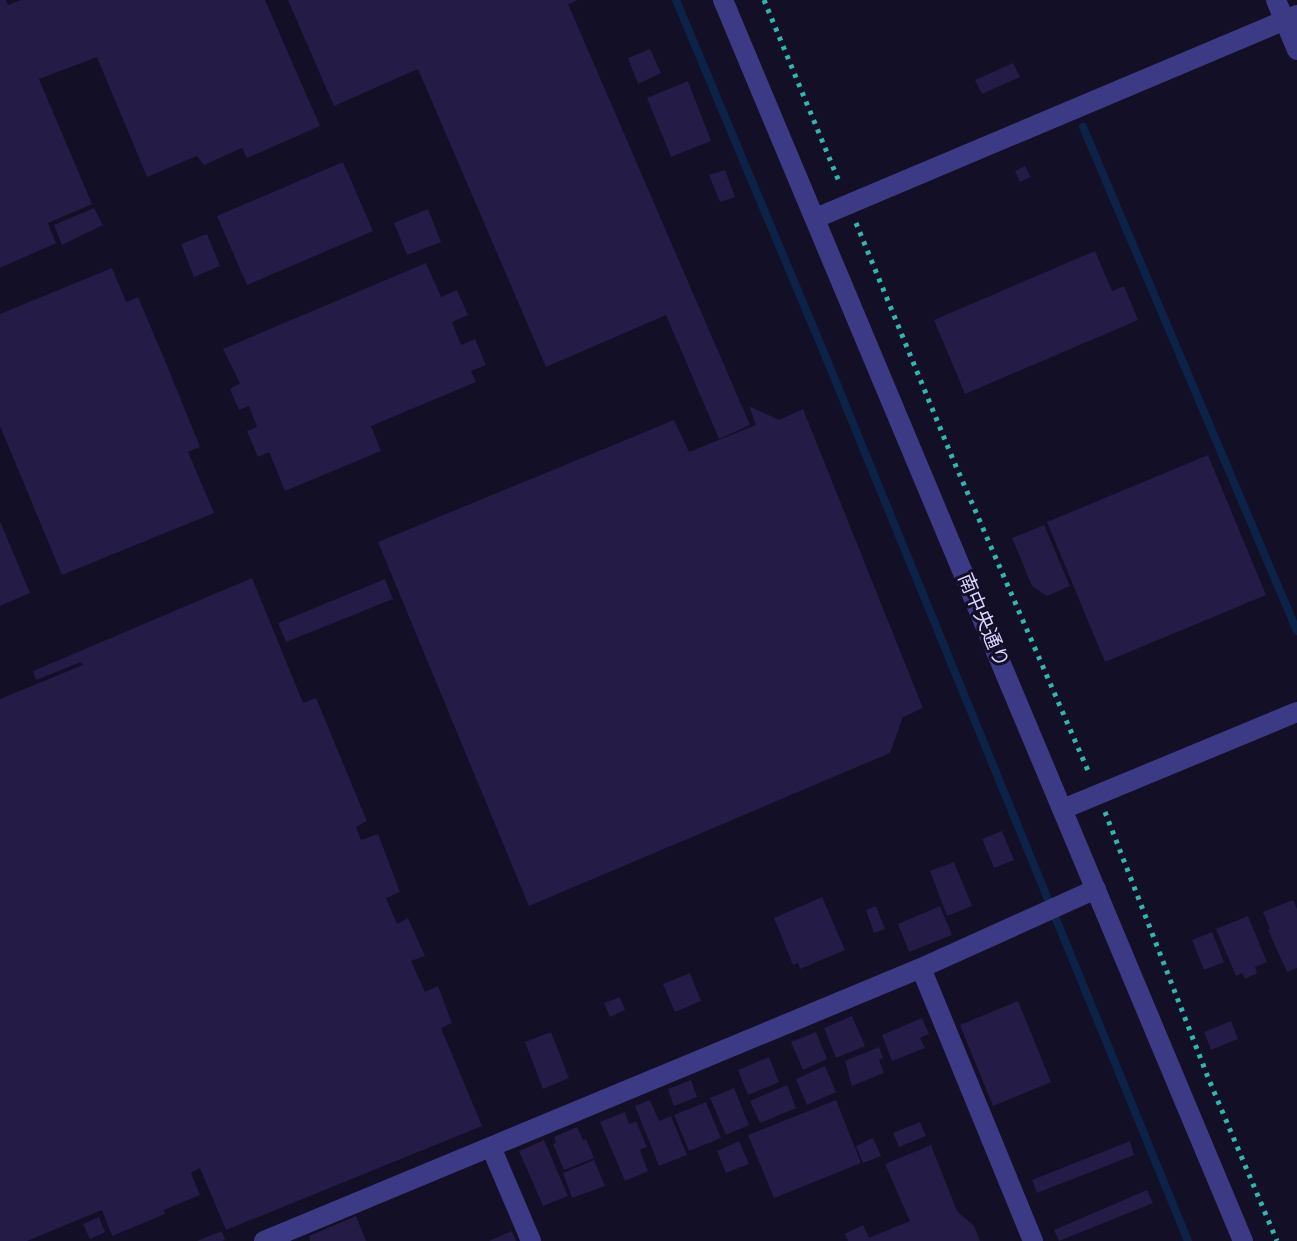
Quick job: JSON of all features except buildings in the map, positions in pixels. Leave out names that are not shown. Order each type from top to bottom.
[{"type":"street","name":"南中央通り","points":[[723,0],[1243,1241]]},
{"type":"street","points":[[1276,0],[1291,18],[1297,50]]},
{"type":"street","points":[[816,218],[1291,18]]},
{"type":"street","points":[[1063,809],[1297,712]]},
{"type":"street","points":[[264,1241],[921,968],[1096,889]]},
{"type":"street","points":[[921,968],[1033,1241]]},
{"type":"street","points":[[491,1147],[531,1241]]},
{"type":"path","points":[[764,0],[952,457],[1098,794],[1209,1080],[1277,1241]]},
{"type":"waterway","points":[[676,0],[1188,1241]]},
{"type":"waterway","points":[[1083,127],[1297,631]]}]
